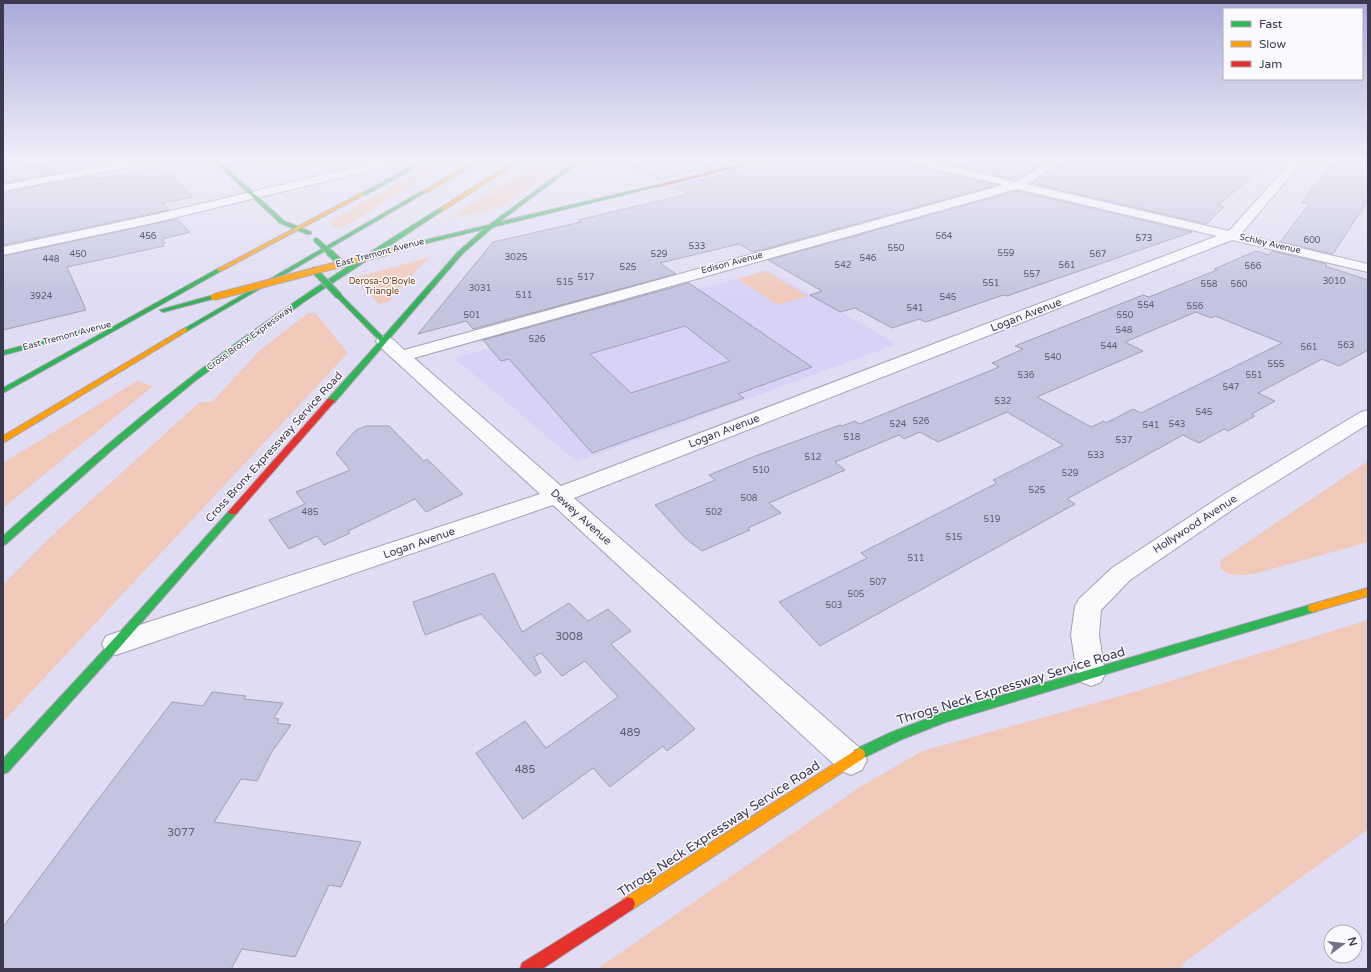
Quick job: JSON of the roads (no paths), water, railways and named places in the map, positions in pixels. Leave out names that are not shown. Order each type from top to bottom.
[{"type":"main road","points":[[265,206],[282,222],[309,232],[340,263]]},
{"type":"main road","points":[[3,391],[182,290],[340,206]]},
{"type":"main road","points":[[3,440],[166,341],[399,206]]},
{"type":"main road","name":"Cross Bronx Expressway","points":[[3,542],[57,494],[166,402],[253,334],[448,206]]},
{"type":"main road","name":"Cross Bronx Expressway Service Road","points":[[3,768],[116,644],[393,348],[460,252],[493,224],[517,206]]},
{"type":"main road","name":"East Tremont Avenue","points":[[3,353],[340,263],[567,206]]},
{"type":"main road","name":"Dewey Avenue","points":[[314,270],[393,348]]},
{"type":"main road","name":"Throgs Neck Expressway Service Road","points":[[528,969],[881,742],[945,717],[1368,592]]},
{"type":"street","points":[[3,251],[206,206]]},
{"type":"street","name":"Edison Avenue","points":[[393,348],[936,206]]},
{"type":"street","name":"Schley Avenue","points":[[1109,206],[1368,268]]},
{"type":"street","name":"Logan Avenue","points":[[116,644],[557,496],[1232,235],[1258,206]]},
{"type":"street","name":"Dewey Avenue","points":[[393,348],[851,760]]},
{"type":"street","name":"Hollywood Avenue","points":[[1091,674],[1085,635],[1088,606],[1121,574],[1234,498],[1368,416]]},
{"type":"park label","name":"Derosa-O'Boyle Triangle","points":[[382,286]]}]
